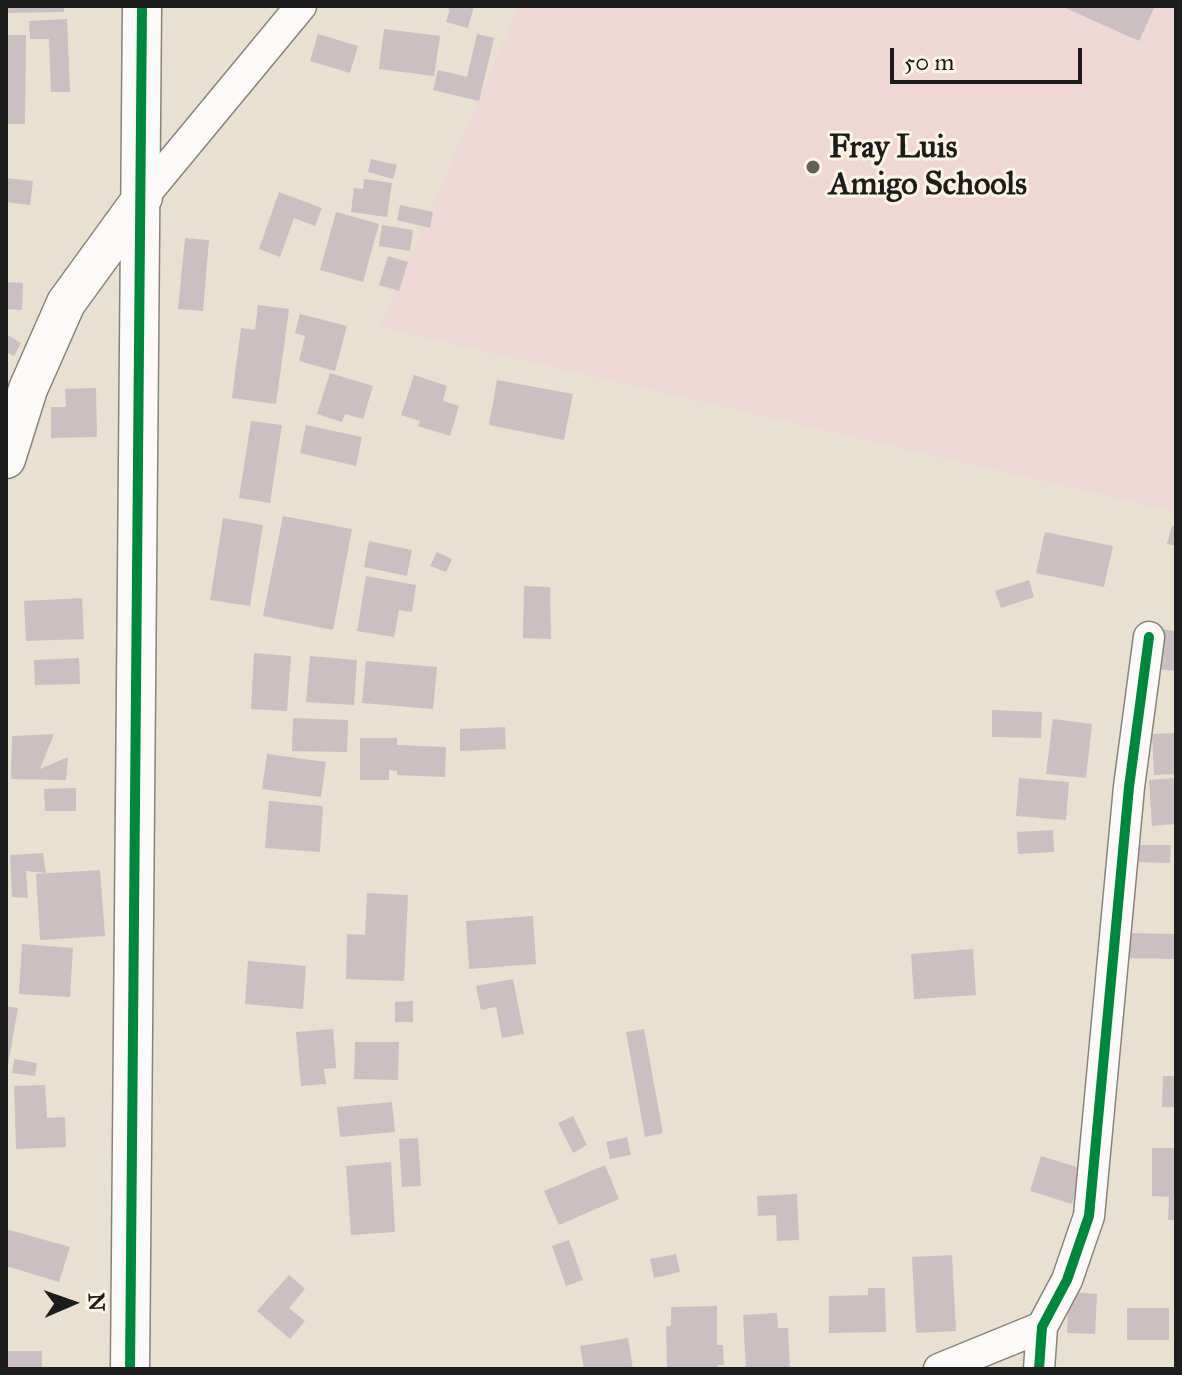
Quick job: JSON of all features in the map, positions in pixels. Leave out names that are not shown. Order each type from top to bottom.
[{"type":"street","points":[[130,1369],[143,197],[142,6]]},
{"type":"street","points":[[6,459],[28,389],[66,303],[143,197],[301,6]]},
{"type":"street","points":[[1039,1369],[1042,1327],[1067,1280],[1089,1216],[1129,787],[1149,637]]},
{"type":"street","points":[[939,1369],[1042,1327]]},
{"type":"shaded area","name":"Fray Luis Amigo Schools","points":[[519,6],[1176,6],[1176,512],[380,327]]},
{"type":"building","points":[[6,6],[64,6],[64,12],[6,13]]},
{"type":"building","points":[[441,6],[474,6],[468,28],[446,22],[450,9]]},
{"type":"building","points":[[1061,6],[1155,6],[1139,41]]},
{"type":"building","points":[[67,19],[70,92],[51,92],[49,39],[30,39],[29,21]]},
{"type":"building","points":[[384,29],[440,36],[434,76],[379,69]]},
{"type":"building","points":[[318,34],[358,46],[350,73],[310,61]]},
{"type":"building","points":[[477,34],[494,38],[479,101],[433,90],[438,70],[467,77]]},
{"type":"building","points":[[6,35],[26,35],[25,124],[6,124]]},
{"type":"building","points":[[371,159],[397,165],[393,179],[368,172]]},
{"type":"building","points":[[6,178],[33,181],[30,205],[6,202]]},
{"type":"building","points":[[364,179],[392,183],[387,217],[351,212],[354,188],[363,189]]},
{"type":"building","points":[[279,192],[322,208],[315,226],[294,218],[280,257],[259,249]]},
{"type":"building","points":[[400,205],[433,212],[430,228],[397,220]]},
{"type":"building","points":[[336,212],[379,224],[363,282],[320,270]]},
{"type":"building","points":[[382,225],[413,230],[410,251],[379,246]]},
{"type":"building","points":[[185,238],[209,240],[203,311],[178,309]]},
{"type":"building","points":[[388,256],[408,262],[399,291],[379,285]]},
{"type":"building","points":[[6,282],[23,283],[22,310],[6,309]]},
{"type":"building","points":[[258,305],[289,309],[276,404],[232,398],[241,328],[255,330]]},
{"type":"building","points":[[300,314],[347,326],[335,371],[299,361],[305,336],[295,333]]},
{"type":"building","points":[[6,334],[21,343],[14,356],[6,352]]},
{"type":"building","points":[[330,373],[373,386],[363,419],[345,414],[342,422],[317,414]]},
{"type":"building","points":[[414,375],[447,386],[443,401],[459,406],[450,436],[418,426],[420,421],[401,415]]},
{"type":"building","points":[[497,380],[573,394],[564,440],[489,425]]},
{"type":"building","points":[[96,388],[97,437],[51,438],[51,407],[66,407],[65,389]]},
{"type":"building","points":[[251,421],[282,425],[270,503],[239,498]]},
{"type":"building","points":[[306,425],[362,437],[356,466],[300,453]]},
{"type":"building","points":[[283,516],[352,529],[333,630],[263,616]]},
{"type":"building","points":[[223,518],[263,525],[250,606],[210,600]]},
{"type":"building","points":[[1172,526],[1176,527],[1176,546],[1167,544]]},
{"type":"building","points":[[1045,532],[1113,546],[1104,587],[1036,573]]},
{"type":"building","points":[[369,541],[412,550],[407,576],[364,567]]},
{"type":"building","points":[[437,552],[452,559],[446,572],[430,566]]},
{"type":"building","points":[[366,576],[416,585],[412,612],[399,610],[394,637],[357,631]]},
{"type":"building","points":[[1029,580],[1034,597],[1001,608],[995,591]]},
{"type":"building","points":[[524,586],[550,587],[551,639],[523,638]]},
{"type":"building","points":[[82,598],[84,639],[26,641],[24,601]]},
{"type":"building","points":[[1150,628],[1176,631],[1176,671],[1147,668]]},
{"type":"building","points":[[254,653],[291,656],[287,711],[251,709]]},
{"type":"building","points":[[310,656],[357,660],[354,705],[306,702]]},
{"type":"building","points":[[79,658],[80,684],[35,685],[34,660]]},
{"type":"building","points":[[366,661],[437,667],[433,709],[362,703]]},
{"type":"building","points":[[992,710],[1042,712],[1041,738],[992,737]]},
{"type":"building","points":[[293,718],[348,720],[347,752],[292,751]]},
{"type":"building","points":[[1053,719],[1092,724],[1086,778],[1046,774]]},
{"type":"building","points":[[505,727],[506,749],[460,751],[460,729]]},
{"type":"building","points":[[1176,733],[1176,774],[1154,775],[1152,734]]},
{"type":"building","points":[[54,734],[40,769],[68,757],[66,780],[11,779],[12,736]]},
{"type":"building","points":[[360,738],[397,738],[397,745],[446,747],[445,777],[397,775],[397,771],[389,770],[389,780],[360,780]]},
{"type":"building","points":[[267,754],[326,762],[321,797],[262,789]]},
{"type":"building","points":[[1019,778],[1069,782],[1066,820],[1016,816]]},
{"type":"building","points":[[1176,778],[1176,824],[1152,826],[1149,780]]},
{"type":"building","points":[[76,788],[76,811],[45,811],[44,789]]},
{"type":"building","points":[[269,801],[323,806],[320,852],[265,848]]},
{"type":"building","points":[[1053,830],[1054,852],[1018,854],[1017,832]]},
{"type":"building","points":[[1134,845],[1171,845],[1170,863],[1134,862]]},
{"type":"building","points":[[43,853],[46,873],[26,871],[28,898],[12,897],[10,855]]},
{"type":"building","points":[[100,870],[105,936],[40,940],[36,874]]},
{"type":"building","points":[[367,893],[408,895],[404,981],[346,979],[347,934],[365,935]]},
{"type":"building","points":[[533,916],[536,964],[469,969],[466,921]]},
{"type":"building","points":[[1125,933],[1176,934],[1176,959],[1124,958]]},
{"type":"building","points":[[22,944],[73,948],[70,997],[19,994]]},
{"type":"building","points":[[973,949],[976,995],[914,999],[911,954]]},
{"type":"building","points":[[248,961],[306,966],[303,1009],[245,1004]]},
{"type":"building","points":[[513,979],[524,1034],[502,1038],[496,1007],[481,1010],[476,986]]},
{"type":"building","points":[[413,1001],[413,1022],[395,1022],[395,1002]]},
{"type":"building","points":[[6,1006],[18,1008],[8,1065],[6,1065]]},
{"type":"building","points":[[333,1029],[336,1068],[324,1069],[326,1084],[301,1086],[296,1032]]},
{"type":"building","points":[[644,1029],[663,1133],[645,1137],[626,1032]]},
{"type":"building","points":[[355,1042],[399,1042],[398,1080],[354,1079]]},
{"type":"building","points":[[14,1059],[37,1063],[35,1076],[12,1073]]},
{"type":"building","points":[[1163,1076],[1176,1076],[1176,1107],[1162,1107]]},
{"type":"building","points":[[45,1085],[47,1118],[65,1117],[66,1147],[16,1149],[14,1086]]},
{"type":"building","points":[[392,1102],[395,1132],[340,1137],[337,1107]]},
{"type":"building","points":[[573,1116],[587,1145],[573,1153],[558,1123]]},
{"type":"building","points":[[627,1137],[631,1155],[610,1159],[606,1142]]},
{"type":"building","points":[[418,1138],[421,1186],[402,1187],[399,1139]]},
{"type":"building","points":[[1152,1148],[1176,1148],[1176,1220],[1168,1220],[1169,1197],[1152,1196]]},
{"type":"building","points":[[1041,1156],[1083,1169],[1072,1204],[1030,1191]]},
{"type":"building","points":[[391,1162],[395,1232],[351,1235],[346,1166]]},
{"type":"building","points":[[605,1165],[619,1199],[559,1225],[544,1191]]},
{"type":"building","points":[[797,1194],[799,1240],[777,1241],[776,1215],[758,1216],[757,1196]]},
{"type":"building","points":[[6,1229],[70,1247],[59,1282],[6,1266]]},
{"type":"building","points":[[569,1240],[583,1280],[566,1286],[552,1246]]},
{"type":"building","points":[[676,1254],[680,1272],[654,1278],[650,1259]]},
{"type":"building","points":[[952,1255],[956,1331],[916,1333],[912,1257]]},
{"type":"building","points":[[289,1275],[305,1289],[289,1308],[305,1321],[290,1339],[257,1311]]},
{"type":"building","points":[[868,1288],[885,1288],[886,1332],[829,1333],[829,1296],[868,1295]]},
{"type":"building","points":[[1069,1292],[1097,1294],[1095,1334],[1067,1333]]},
{"type":"building","points":[[717,1306],[717,1345],[723,1345],[724,1365],[718,1365],[718,1369],[667,1369],[666,1326],[671,1326],[671,1307]]},
{"type":"building","points":[[1127,1308],[1169,1308],[1169,1340],[1127,1340]]},
{"type":"building","points":[[777,1313],[778,1328],[788,1328],[790,1369],[746,1369],[743,1315]]},
{"type":"building","points":[[628,1338],[633,1369],[584,1369],[580,1346]]},
{"type":"building","points":[[6,1351],[42,1351],[42,1369],[6,1369]]},
{"type":"cycle path","points":[[130,1369],[142,6]]},
{"type":"cycle path","points":[[1039,1369],[1042,1327],[1067,1280],[1089,1216],[1129,787],[1149,637]]},
{"type":"place","name":"Fray Luis Amigo Schools","points":[[813,167]]}]
